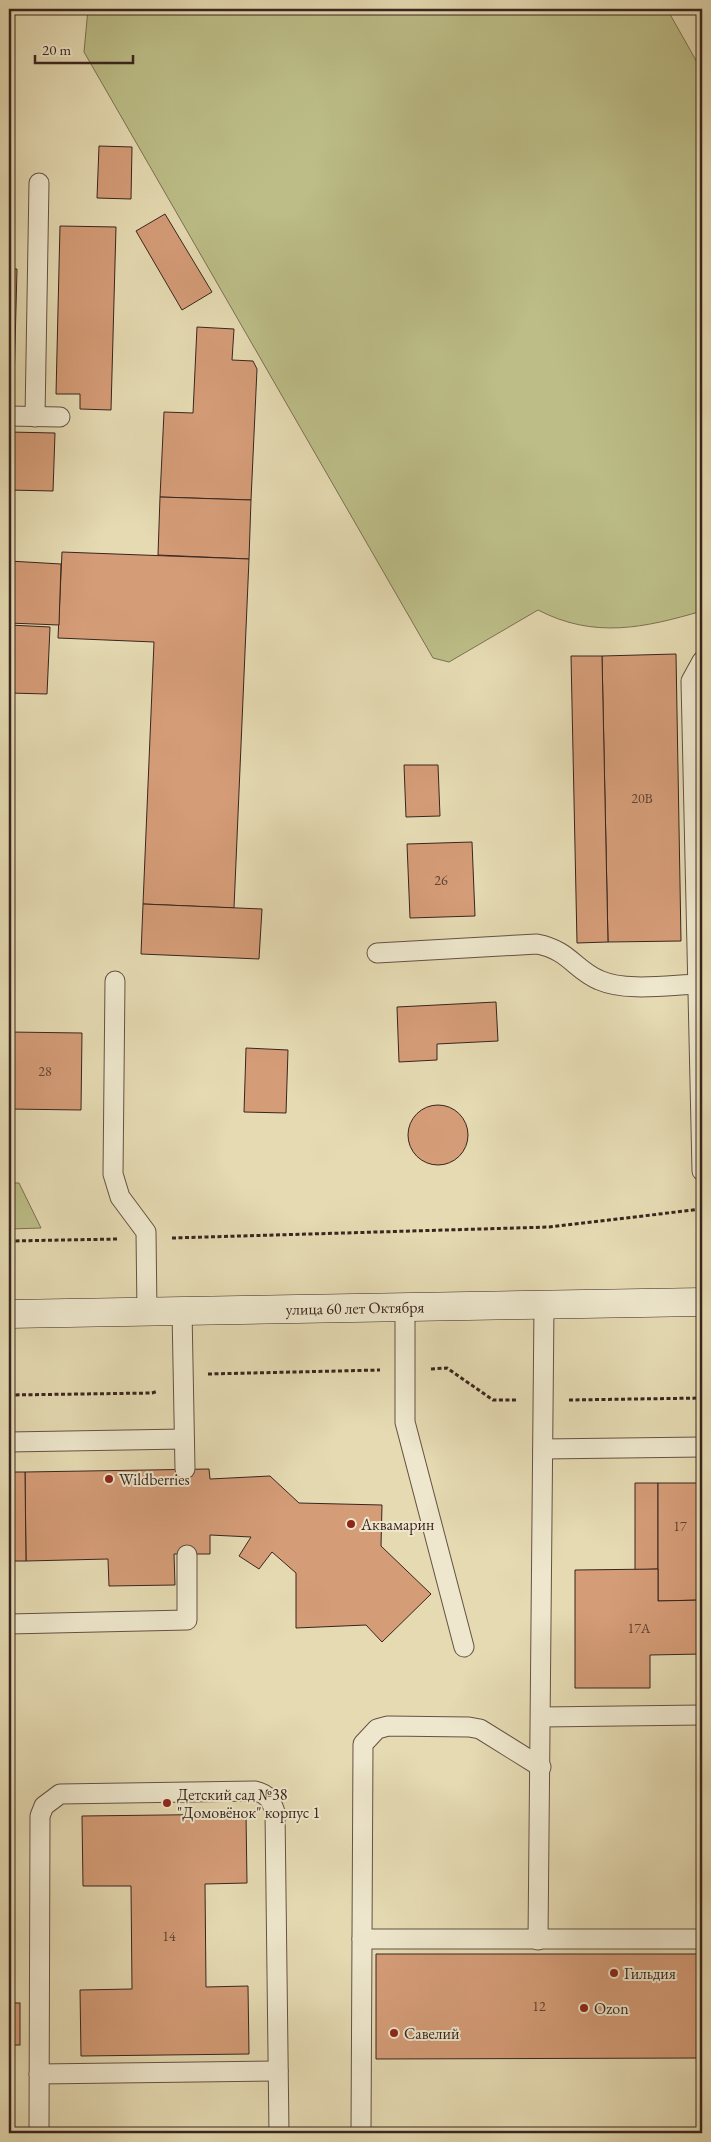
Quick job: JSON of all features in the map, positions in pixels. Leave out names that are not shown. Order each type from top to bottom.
[{"type":"main road","name":"улица 60 лет Октября","points":[[9,1314],[702,1302]]},
{"type":"lane","points":[[35,417],[40,184]]},
{"type":"lane","points":[[9,416],[60,417]]},
{"type":"lane","points":[[702,661],[692,681],[697,696],[698,984],[701,1030],[702,1171]]},
{"type":"lane","points":[[377,953],[537,944],[552,947],[598,980],[616,986],[698,984]]},
{"type":"lane","points":[[115,981],[113,1174],[120,1197],[146,1232],[147,1312]]},
{"type":"lane","points":[[538,1940],[544,1305]]},
{"type":"lane","points":[[405,1307],[406,1422],[464,1647]]},
{"type":"lane","points":[[182,1311],[185,1469]]},
{"type":"lane","points":[[9,1442],[184,1439]]},
{"type":"lane","points":[[543,1449],[702,1447]]},
{"type":"lane","points":[[9,1624],[187,1620],[187,1555]]},
{"type":"lane","points":[[541,1717],[702,1715]]},
{"type":"lane","points":[[361,2133],[363,1744],[378,1729],[388,1726],[469,1727],[480,1729],[541,1767]]},
{"type":"lane","points":[[39,2133],[40,1816],[44,1806],[60,1794],[255,1791],[266,1794],[272,1801],[275,1812],[279,2133]]},
{"type":"lane","points":[[362,1939],[702,1939]]},
{"type":"lane","points":[[39,2074],[278,2071]]},
{"type":"path","points":[[9,1241],[549,1227],[702,1209]]},
{"type":"path","points":[[9,1395],[152,1393],[201,1374],[447,1368],[493,1400],[702,1398]]},
{"type":"green space","points":[[88,9],[667,9],[702,71],[702,611],[639,626],[599,628],[579,625],[538,610],[449,662],[433,658],[84,52]]},
{"type":"green space","points":[[9,1183],[19,1183],[41,1228],[9,1229]]},
{"type":"building","points":[[99,146],[132,147],[131,199],[97,198]]},
{"type":"building","points":[[9,209],[13,209],[12,242],[9,241]]},
{"type":"building","points":[[165,214],[212,292],[182,310],[136,231]]},
{"type":"building","points":[[60,226],[116,227],[111,410],[80,409],[80,394],[56,394]]},
{"type":"building","points":[[9,269],[17,269],[14,385],[9,385]]},
{"type":"building","points":[[197,327],[234,329],[232,360],[253,361],[257,369],[251,500],[160,497],[164,412],[193,413]]},
{"type":"building","points":[[9,432],[55,433],[53,491],[9,490]]},
{"type":"building","points":[[160,497],[251,500],[249,559],[158,555]]},
{"type":"building","points":[[62,552],[249,559],[234,908],[143,904],[154,642],[58,638]]},
{"type":"building","points":[[9,561],[61,564],[59,625],[9,623]]},
{"type":"building","points":[[9,625],[50,627],[47,694],[9,693]]},
{"type":"building","points":[[676,654],[681,941],[608,942],[602,656]]},
{"type":"building","points":[[571,656],[602,656],[608,942],[577,943]]},
{"type":"building","points":[[404,765],[438,765],[440,816],[406,817]]},
{"type":"building","points":[[472,842],[475,916],[410,918],[407,844]]},
{"type":"building","points":[[143,904],[262,909],[259,959],[141,954]]},
{"type":"building","points":[[496,1002],[498,1041],[437,1044],[437,1060],[399,1062],[397,1007]]},
{"type":"building","points":[[9,1032],[82,1033],[81,1110],[9,1109]]},
{"type":"building","points":[[246,1048],[288,1050],[286,1113],[244,1112]]},
{"type":"building","points":[[432,1105],[444,1105],[455,1110],[463,1118],[468,1129],[466,1147],[455,1160],[444,1165],[432,1165],[421,1160],[413,1152],[408,1141],[408,1129],[413,1118],[421,1110]]},
{"type":"building","points":[[209,1469],[210,1479],[270,1476],[299,1503],[382,1505],[381,1546],[431,1594],[382,1642],[366,1625],[296,1628],[296,1573],[272,1552],[259,1569],[239,1556],[251,1537],[210,1535],[210,1554],[174,1554],[175,1585],[109,1586],[108,1559],[26,1561],[25,1472]]},
{"type":"building","points":[[9,1472],[25,1472],[26,1561],[9,1561]]},
{"type":"building","points":[[635,1483],[658,1483],[658,1569],[635,1570]]},
{"type":"building","points":[[658,1483],[702,1483],[702,1600],[658,1601]]},
{"type":"building","points":[[658,1569],[658,1601],[702,1600],[702,1654],[650,1655],[650,1688],[575,1688],[575,1570]]},
{"type":"building","points":[[246,1814],[247,1883],[205,1884],[206,1987],[248,1986],[249,2054],[81,2056],[80,1990],[132,1989],[131,1886],[83,1886],[82,1816]]},
{"type":"building","points":[[376,1954],[702,1954],[702,2058],[376,2059]]},
{"type":"building","points":[[9,2003],[20,2003],[20,2045],[9,2045]]},
{"type":"place","name":"Wildberries","points":[[109,1479]]},
{"type":"place","name":"Аквамарин","points":[[351,1524]]},
{"type":"place","name":"Детский сад №38 \"Домовёнок\" корпус 1","points":[[167,1803]]},
{"type":"place","name":"Гильдия","points":[[614,1973]]},
{"type":"place","name":"Ozon","points":[[584,2008]]},
{"type":"place","name":"Савелий","points":[[394,2033]]}]
